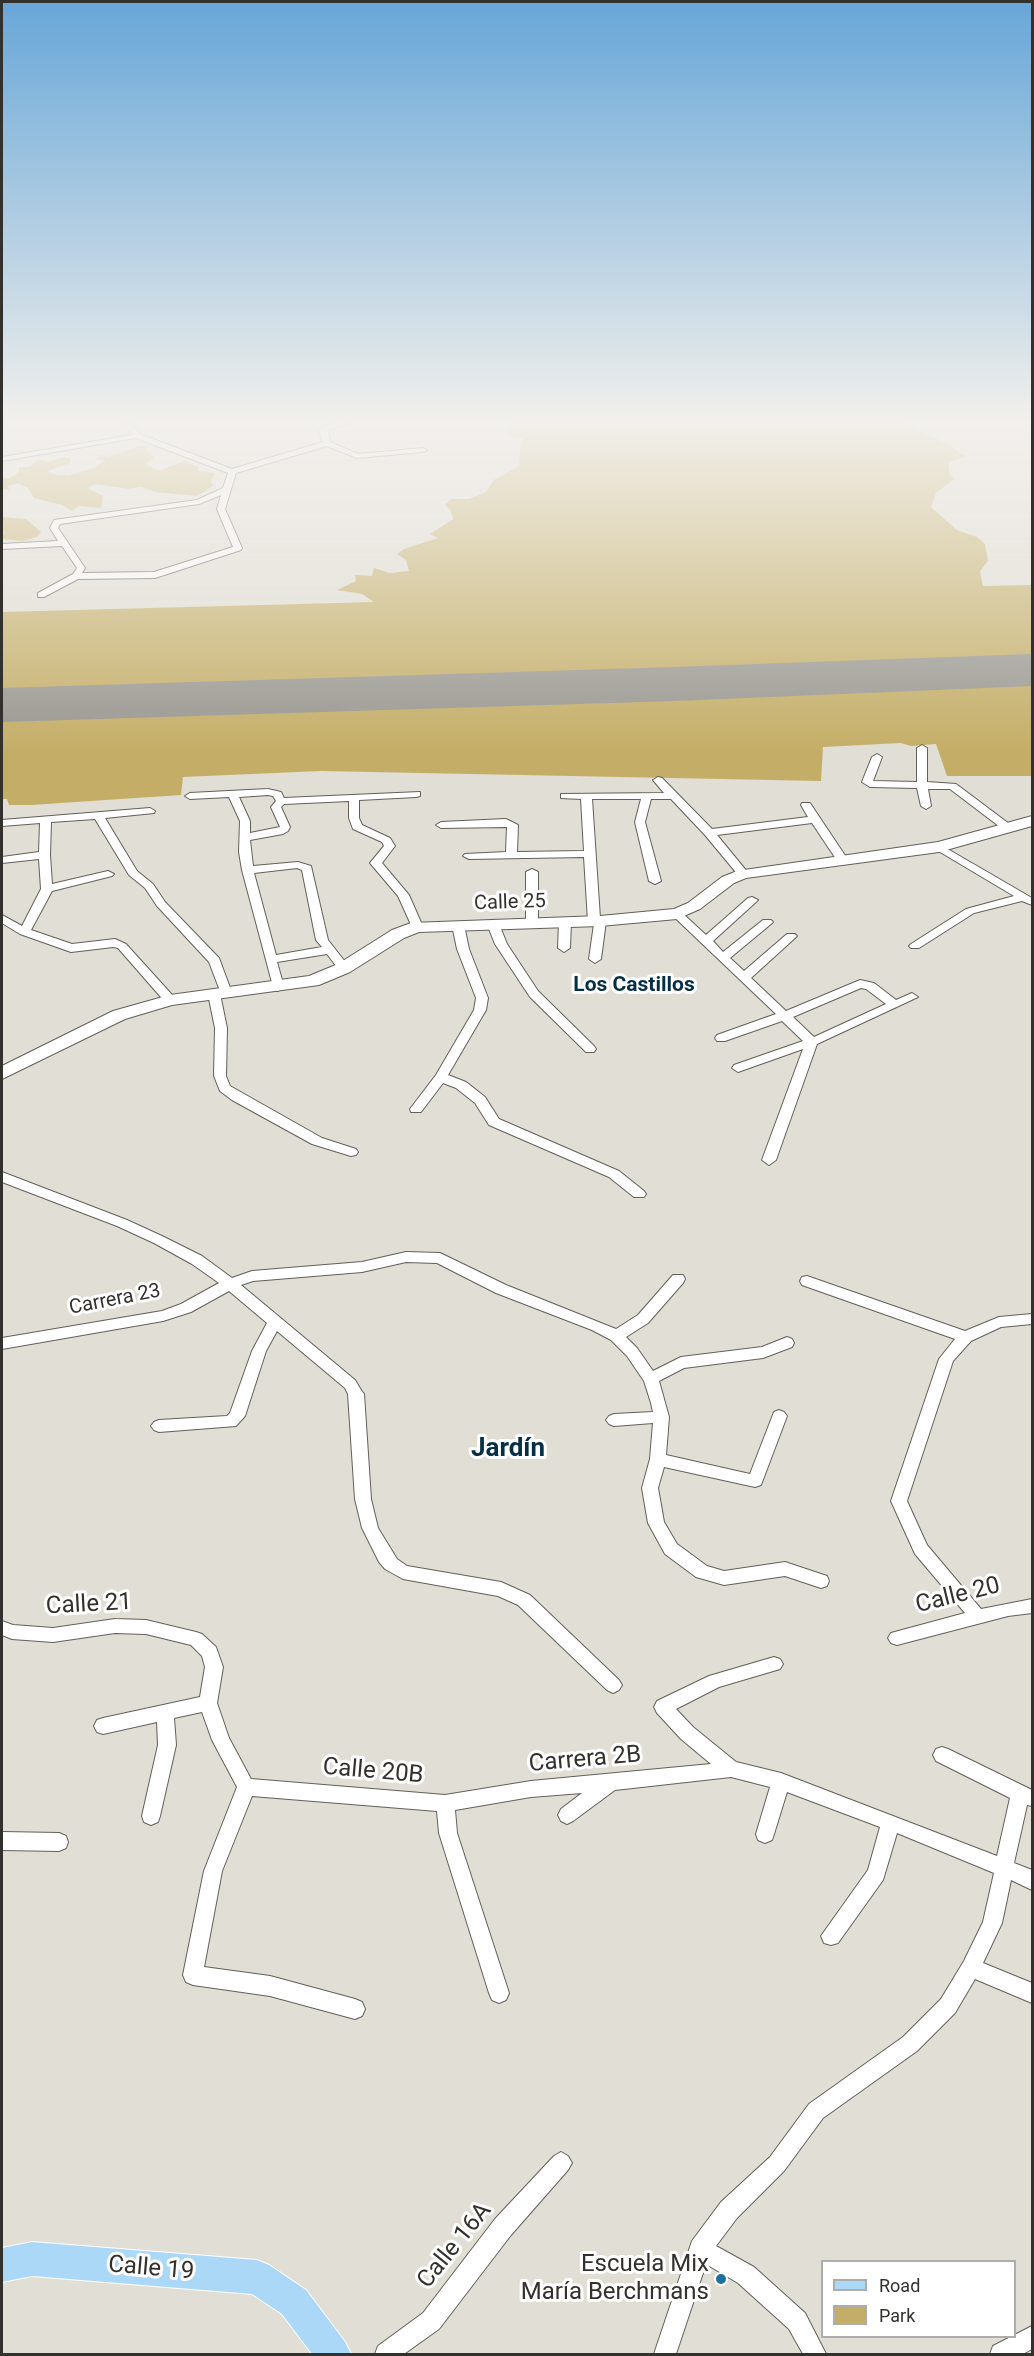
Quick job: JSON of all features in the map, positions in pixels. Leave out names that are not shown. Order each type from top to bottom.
[{"type":"main road","name":"Calle 19","points":[[2,2265],[32,2259],[257,2277],[294,2302],[333,2355]]},
{"type":"street","points":[[57,532],[81,568],[76,576]]},
{"type":"street","points":[[41,595],[76,576],[155,575],[238,548],[231,532]]},
{"type":"street","points":[[2,546],[64,543]]},
{"type":"street","points":[[922,748],[922,785],[927,806]]},
{"type":"street","points":[[876,757],[868,783],[956,788],[1008,828]]},
{"type":"street","points":[[658,780],[709,833],[743,874]]},
{"type":"street","points":[[190,796],[273,792],[281,801]]},
{"type":"street","points":[[246,837],[283,831],[285,827],[276,807],[281,801],[416,794]]},
{"type":"street","points":[[233,795],[245,821],[245,852],[248,870],[278,987]]},
{"type":"street","points":[[565,796],[674,796]]},
{"type":"street","points":[[586,796],[597,921],[595,959]]},
{"type":"street","points":[[647,796],[640,822],[655,880]]},
{"type":"street","points":[[354,797],[354,818],[357,827],[386,840],[390,846],[376,863],[403,894],[417,927]]},
{"type":"street","points":[[806,805],[842,860]]},
{"type":"street","points":[[2,823],[150,811]]},
{"type":"street","points":[[97,814],[133,873],[149,886],[161,904],[215,961],[220,993],[220,1076],[225,1088],[237,1097],[317,1141],[351,1152]]},
{"type":"street","points":[[709,833],[815,819]]},
{"type":"street","points":[[24,932],[47,889],[44,855],[46,820]]},
{"type":"street","points":[[441,825],[506,822],[513,825],[511,856]]},
{"type":"street","name":"Calle 25","points":[[2,1072],[119,1015],[170,1000],[313,981],[344,968],[398,934],[417,927],[597,921],[677,914],[694,906],[728,880],[743,874],[939,847],[1032,822]]},
{"type":"street","points":[[939,847],[1028,900]]},
{"type":"street","points":[[469,856],[590,854]]},
{"type":"street","points":[[2,860],[44,855]]},
{"type":"street","points":[[248,870],[298,865],[307,868],[322,940],[344,968]]},
{"type":"street","points":[[532,872],[532,923]]},
{"type":"street","points":[[47,889],[108,874]]},
{"type":"street","points":[[706,941],[752,900]]},
{"type":"street","points":[[915,946],[970,911],[1028,900]]},
{"type":"street","points":[[677,914],[812,1042]]},
{"type":"street","points":[[2,918],[24,932],[71,948],[115,943],[122,946],[170,1000]]},
{"type":"street","points":[[564,948],[565,922]]},
{"type":"street","points":[[724,957],[767,922]]},
{"type":"street","points":[[493,924],[501,944],[534,994],[590,1049]]},
{"type":"street","points":[[416,1109],[441,1077],[480,1010],[482,998],[463,949],[458,925]]},
{"type":"street","points":[[745,977],[791,936]]},
{"type":"street","points":[[271,959],[328,950]]},
{"type":"street","points":[[721,1038],[786,1015],[860,984],[870,986],[895,1005]]},
{"type":"street","points":[[738,1068],[812,1042],[912,997]]},
{"type":"street","points":[[769,1160],[812,1042]]},
{"type":"street","points":[[441,1077],[460,1085],[480,1100],[494,1122],[614,1174],[639,1194]]},
{"type":"street","points":[[2,1177],[122,1223],[197,1260],[275,1321],[350,1384],[356,1394],[363,1499],[370,1528],[391,1564],[403,1572],[501,1589],[524,1600],[613,1685]]},
{"type":"street","name":"Carrera 23","points":[[2,1344],[163,1316],[186,1308],[230,1284],[252,1276],[362,1267],[424,1256],[440,1258],[501,1289],[543,1304],[616,1336]]},
{"type":"street","points":[[678,1279],[643,1319],[616,1336],[632,1352],[651,1379],[661,1417],[658,1459],[650,1488],[656,1523],[671,1549],[702,1572],[724,1578],[785,1569],[821,1581]]},
{"type":"street","points":[[807,1281],[966,1337]]},
{"type":"street","points":[[978,1617],[921,1549],[899,1501],[946,1359],[966,1337],[999,1322],[1032,1319]]},
{"type":"street","points":[[159,1426],[231,1422],[237,1416],[259,1351],[275,1321]]},
{"type":"street","points":[[651,1379],[681,1363],[763,1352],[787,1343]]},
{"type":"street","points":[[658,1459],[754,1481],[779,1416]]},
{"type":"street","points":[[614,1419],[661,1417]]},
{"type":"street","name":"Calle 20","points":[[897,1638],[1008,1609],[1032,1606]]},
{"type":"street","name":"Calle 21","points":[[2,1628],[12,1632],[53,1635],[115,1626],[146,1627],[196,1639],[210,1652],[214,1667],[208,1703]]},
{"type":"street","points":[[774,1664],[715,1681],[663,1707],[687,1733],[731,1769],[781,1780],[891,1822],[1032,1881]]},
{"type":"street","points":[[103,1726],[208,1703],[221,1740],[246,1786],[213,1871],[193,1975],[270,1986],[355,2009]]},
{"type":"street","points":[[151,1816],[167,1745],[165,1712]]},
{"type":"street","points":[[665,2355],[700,2249],[729,2210],[777,2164],[816,2112],[910,2044],[948,2006],[971,1968],[992,1923],[1004,1868],[1026,1796],[942,1755]]},
{"type":"street","name":"Carrera 2B","points":[[445,1803],[531,1789],[731,1769]]},
{"type":"street","points":[[765,1834],[781,1780]]},
{"type":"street","points":[[567,1815],[611,1782]]},
{"type":"street","name":"Calle 20B","points":[[246,1786],[445,1803],[448,1833],[499,1993]]},
{"type":"street","points":[[831,1936],[876,1874],[891,1822]]},
{"type":"street","points":[[2,1842],[59,1842]]},
{"type":"street","points":[[971,1968],[1032,1993]]},
{"type":"street","name":"Calle 16A","points":[[386,2355],[430,2321],[503,2227],[561,2163]]},
{"type":"street","points":[[700,2249],[746,2275],[797,2321],[815,2355]]},
{"type":"street","points":[[1001,2355],[1032,2337]]},
{"type":"green space","points":[[4,532],[41,532],[37,537],[22,541],[2,539]]},
{"type":"green space","points":[[433,532],[963,532],[977,537],[985,544],[988,561],[980,571],[983,586],[1032,585],[1032,659],[2,693],[2,612],[374,602],[362,594],[337,590],[356,581],[355,575],[372,576],[374,568],[390,573],[409,571],[406,560],[397,554],[404,549],[438,538],[430,534]]},
{"type":"green space","points":[[1032,679],[1032,776],[947,776],[936,744],[911,746],[901,743],[823,747],[821,781],[321,771],[183,777],[181,795],[31,805],[9,805],[7,799],[2,799],[2,714]]},
{"type":"runway","points":[[2,705],[674,684],[1032,670]]},
{"type":"place","name":"Escuela Mix María Berchmans","points":[[721,2279]]},
{"type":"district","name":"Los Castillos","points":[[634,986]]},
{"type":"district","name":"Jardín","points":[[508,1449]]}]
